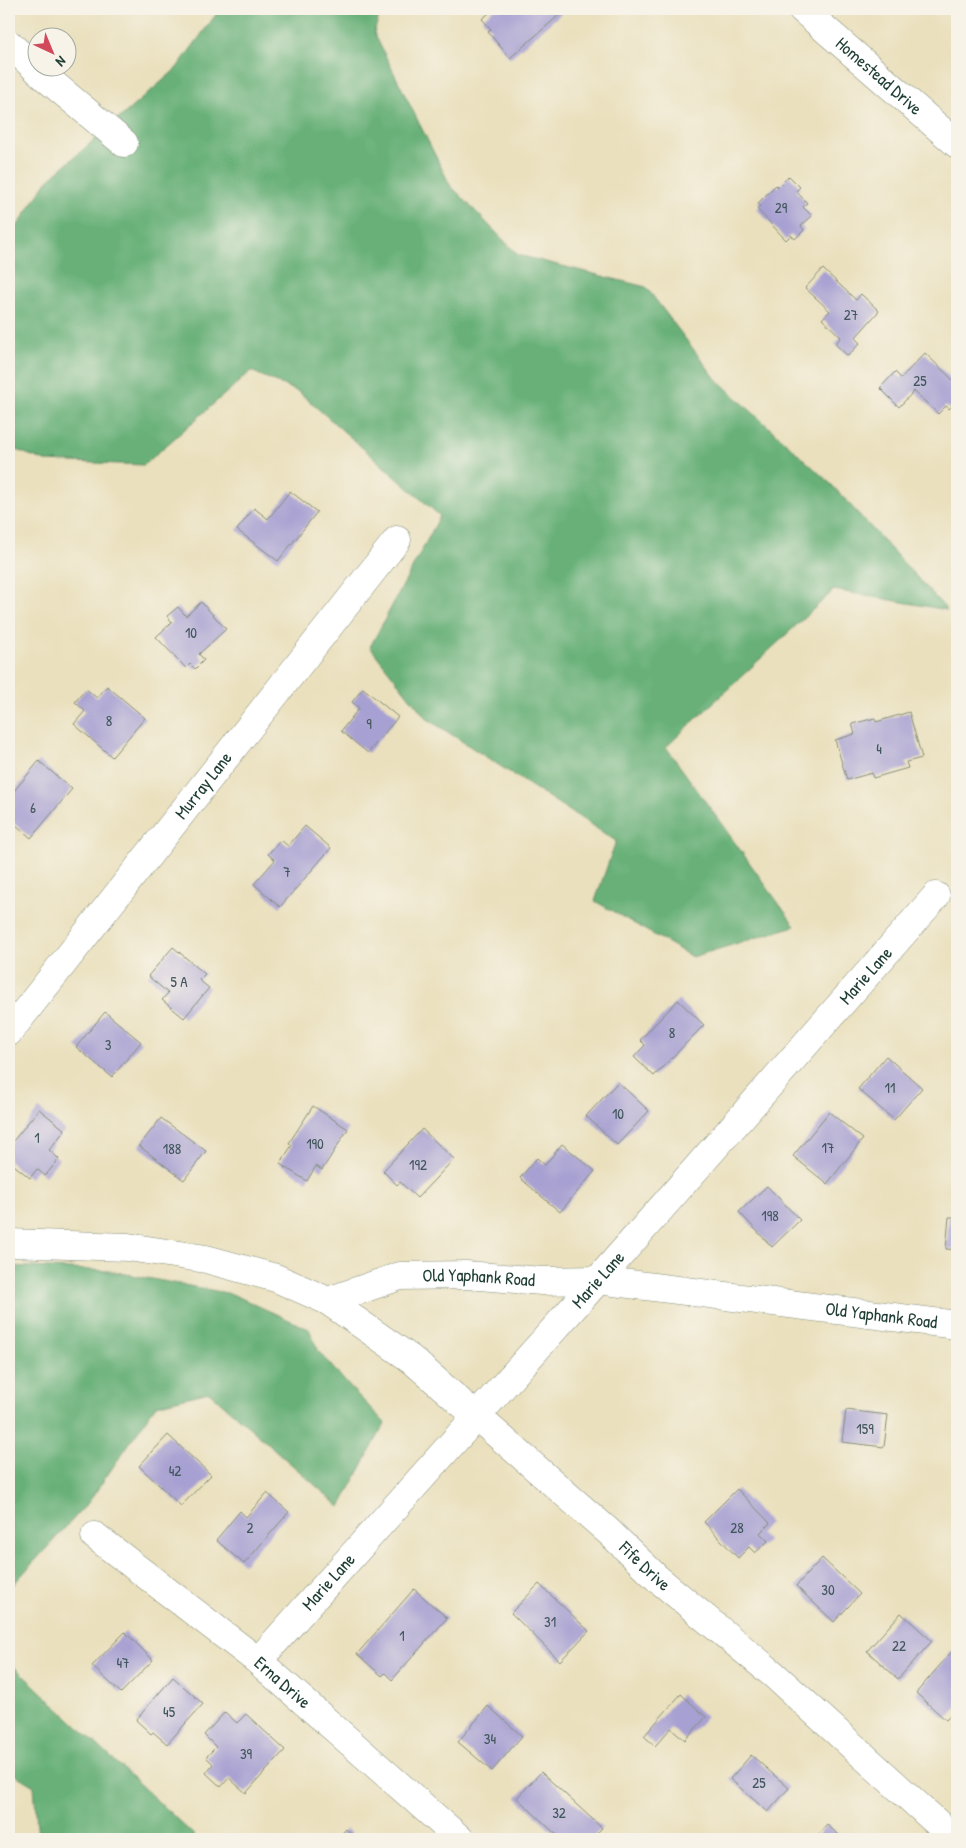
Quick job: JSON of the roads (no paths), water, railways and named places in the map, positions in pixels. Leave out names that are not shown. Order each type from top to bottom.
[{"type":"street","name":"Homestead Drive","points":[[802,9],[957,144]]},
{"type":"street","points":[[9,44],[124,144]]},
{"type":"street","name":"Murray Lane","points":[[9,1032],[397,540]]},
{"type":"street","name":"Marie Lane","points":[[258,1661],[598,1280],[936,896]]},
{"type":"street","points":[[9,1243],[128,1247],[206,1260],[276,1278],[328,1301]]},
{"type":"street","name":"Old Yaphank Road","points":[[328,1301],[400,1276],[466,1275],[542,1281],[598,1280],[957,1325]]},
{"type":"street","name":"Fife Drive","points":[[328,1301],[411,1359],[609,1532],[658,1579],[773,1674],[955,1839]]},
{"type":"street","name":"Erna Drive","points":[[96,1536],[258,1661],[460,1839]]}]
